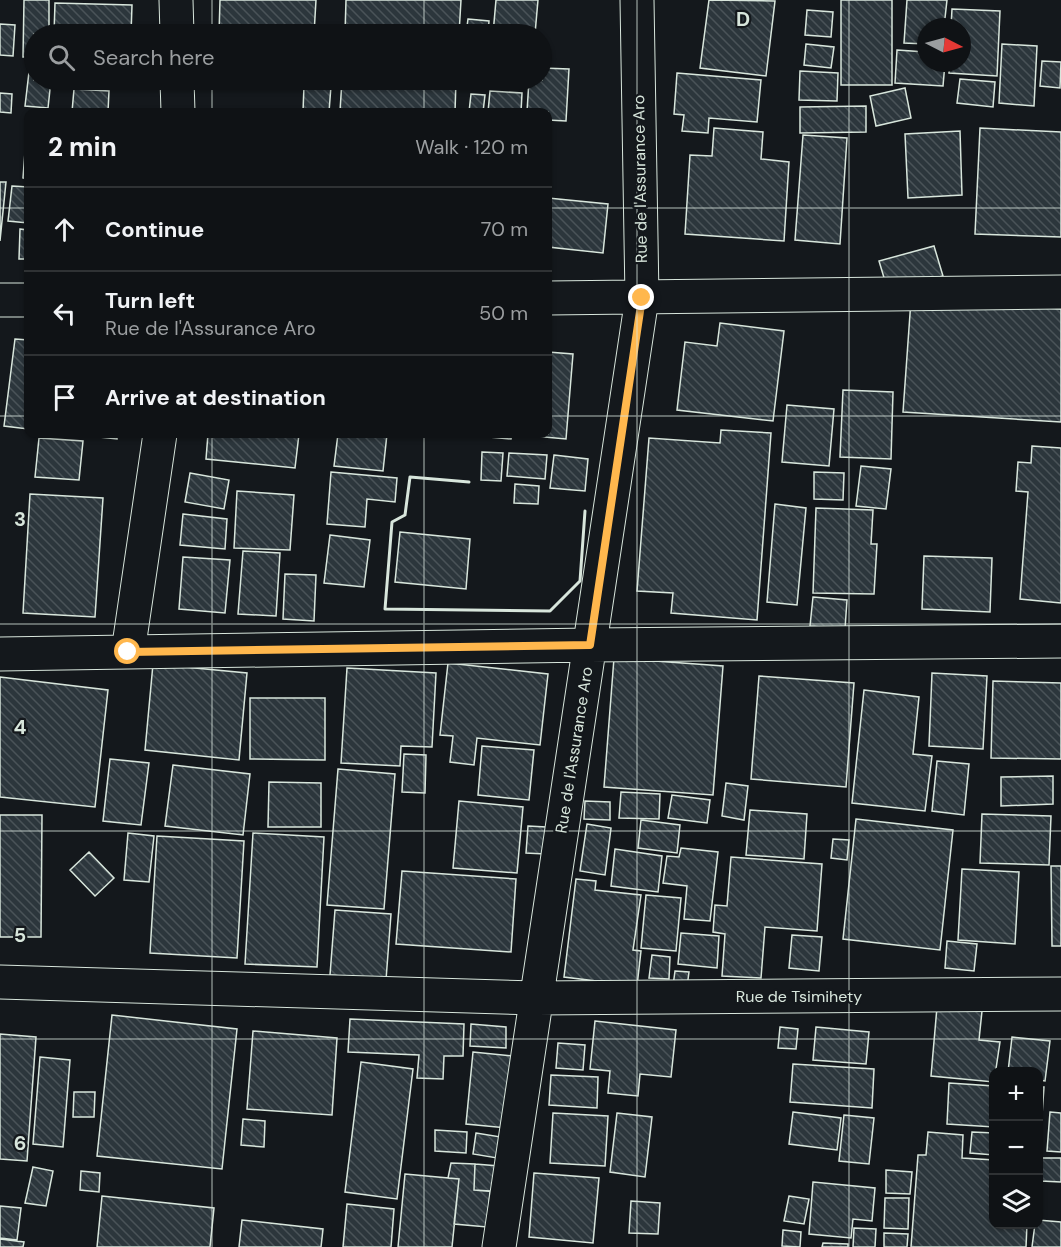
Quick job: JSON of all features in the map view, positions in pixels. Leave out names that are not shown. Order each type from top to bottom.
[{"type":"street","points":[[176,0],[177,24]]},
{"type":"street","name":"Rue de l'Assurance Aro","points":[[499,1247],[642,298],[637,0]]},
{"type":"street","points":[[177,90],[178,108]]},
{"type":"street","points":[[552,298],[1061,292]]},
{"type":"street","points":[[0,300],[24,300]]},
{"type":"street","points":[[128,652],[159,438]]},
{"type":"street","points":[[0,654],[1061,641]]},
{"type":"street","name":"Rue de Tsimihety","points":[[0,982],[537,998],[1061,994]]},
{"type":"building","points":[[24,0],[49,0],[49,24],[24,24],[23,57]]},
{"type":"building","points":[[220,0],[316,0],[315,24],[219,24]]},
{"type":"building","points":[[346,0],[461,0],[460,24],[345,24]]},
{"type":"building","points":[[496,0],[538,0],[536,24],[494,24]]},
{"type":"building","points":[[709,0],[775,1],[766,76],[700,68]]},
{"type":"building","points":[[841,0],[892,0],[892,85],[841,85]]},
{"type":"building","points":[[907,0],[947,0],[945,18],[917,18],[917,44],[904,43]]},
{"type":"building","points":[[55,3],[132,5],[131,24],[54,24]]},
{"type":"building","points":[[952,9],[1000,11],[997,76],[949,73],[971,72],[971,18],[952,18]]},
{"type":"building","points":[[807,10],[833,12],[831,37],[805,35]]},
{"type":"building","points":[[468,19],[489,21],[489,24],[467,24]]},
{"type":"building","points":[[0,24],[15,25],[13,56],[0,55]]},
{"type":"building","points":[[806,44],[834,47],[831,68],[804,65]]},
{"type":"building","points":[[1002,44],[1037,46],[1034,106],[999,103]]},
{"type":"building","points":[[897,50],[917,51],[917,72],[944,72],[943,86],[895,83]]},
{"type":"building","points":[[1042,61],[1061,62],[1060,88],[1040,86]]},
{"type":"building","points":[[552,68],[569,69],[566,121],[552,120],[552,108],[527,108],[528,90],[552,90]]},
{"type":"building","points":[[800,71],[838,73],[837,101],[799,100]]},
{"type":"building","points":[[677,73],[761,80],[757,122],[709,118],[708,133],[682,131],[684,115],[674,114]]},
{"type":"building","points":[[960,79],[995,82],[993,107],[957,103]]},
{"type":"building","points":[[905,88],[911,118],[876,126],[870,96]]},
{"type":"building","points":[[27,90],[50,90],[48,108],[25,106]]},
{"type":"building","points":[[74,90],[109,91],[108,108],[72,108]]},
{"type":"building","points":[[304,90],[331,90],[329,108],[303,108]]},
{"type":"building","points":[[341,90],[456,90],[455,108],[340,108]]},
{"type":"building","points":[[490,91],[522,93],[521,108],[488,108]]},
{"type":"building","points":[[0,93],[12,94],[11,113],[0,112]]},
{"type":"building","points":[[471,94],[485,95],[483,108],[469,108]]},
{"type":"building","points":[[866,106],[866,132],[800,133],[800,107]]},
{"type":"building","points":[[714,128],[763,132],[761,159],[789,162],[784,241],[685,234],[690,155],[712,156]]},
{"type":"building","points":[[980,128],[1061,132],[1061,237],[975,234]]},
{"type":"building","points":[[960,131],[962,195],[908,198],[905,134]]},
{"type":"building","points":[[803,135],[847,138],[840,244],[795,240]]},
{"type":"building","points":[[0,182],[6,182],[0,241]]},
{"type":"building","points":[[12,186],[24,187],[24,223],[8,221]]},
{"type":"building","points":[[552,198],[608,204],[603,253],[552,247]]},
{"type":"building","points":[[20,229],[24,230],[24,259],[19,259]]},
{"type":"building","points":[[934,246],[943,276],[888,291],[879,261]]},
{"type":"building","points":[[911,300],[1061,309],[1061,422],[903,412]]},
{"type":"building","points":[[720,323],[784,331],[773,421],[677,410],[685,342],[717,346]]},
{"type":"building","points":[[15,339],[24,340],[24,428],[4,426]]},
{"type":"building","points":[[552,352],[573,354],[566,439],[552,438]]},
{"type":"building","points":[[843,390],[893,392],[891,459],[840,457]]},
{"type":"building","points":[[787,405],[834,409],[829,466],[782,462]]},
{"type":"building","points":[[721,430],[771,433],[757,620],[671,613],[673,593],[637,591],[649,438],[720,443]]},
{"type":"building","points":[[39,438],[83,441],[79,480],[35,477]]},
{"type":"building","points":[[208,438],[299,438],[295,468],[206,459]]},
{"type":"building","points":[[338,438],[387,438],[383,471],[334,466]]},
{"type":"building","points":[[1032,446],[1061,448],[1061,603],[1020,599],[1028,492],[1016,491],[1018,462],[1031,463]]},
{"type":"building","points":[[482,452],[503,453],[501,481],[481,480]]},
{"type":"building","points":[[509,453],[547,455],[545,479],[507,476]]},
{"type":"building","points":[[554,455],[588,459],[585,491],[550,488]]},
{"type":"building","points":[[861,466],[891,469],[886,509],[856,506]]},
{"type":"building","points":[[331,472],[397,478],[395,502],[367,499],[365,527],[327,524]]},
{"type":"building","points":[[814,472],[844,473],[843,500],[814,499]]},
{"type":"building","points":[[190,473],[229,480],[224,509],[185,502]]},
{"type":"building","points":[[515,484],[539,486],[538,504],[514,503]]},
{"type":"building","points":[[237,491],[294,495],[290,550],[234,548]]},
{"type":"building","points":[[30,494],[103,498],[95,617],[23,613]]},
{"type":"building","points":[[775,504],[806,508],[797,605],[767,602]]},
{"type":"building","points":[[816,508],[873,510],[871,544],[877,544],[874,594],[813,593]]},
{"type":"building","points":[[183,514],[227,519],[225,549],[180,545]]},
{"type":"building","points":[[400,532],[470,539],[466,589],[395,582]]},
{"type":"building","points":[[330,535],[370,540],[364,587],[324,583]]},
{"type":"building","points":[[243,551],[280,553],[276,616],[238,614]]},
{"type":"building","points":[[924,556],[992,558],[990,612],[922,609]]},
{"type":"building","points":[[183,557],[230,560],[225,613],[179,609]]},
{"type":"building","points":[[285,574],[316,575],[314,621],[283,619]]},
{"type":"building","points":[[813,597],[847,600],[845,629],[810,626]]},
{"type":"building","points":[[614,658],[723,666],[713,795],[604,787]]},
{"type":"building","points":[[448,663],[548,674],[540,745],[477,738],[474,765],[450,762],[453,736],[440,735]]},
{"type":"building","points":[[153,664],[247,673],[239,760],[145,750]]},
{"type":"building","points":[[347,668],[436,673],[432,747],[401,746],[400,766],[341,763]]},
{"type":"building","points":[[932,673],[987,676],[983,749],[929,746]]},
{"type":"building","points":[[759,676],[854,683],[846,787],[751,779]]},
{"type":"building","points":[[0,677],[108,690],[95,807],[0,797]]},
{"type":"building","points":[[993,681],[1061,683],[1061,759],[991,758]]},
{"type":"building","points":[[864,690],[919,697],[913,754],[932,756],[925,811],[852,803]]},
{"type":"building","points":[[250,698],[325,698],[325,760],[250,759]]},
{"type":"building","points":[[482,746],[534,750],[529,800],[478,795]]},
{"type":"building","points":[[404,754],[426,755],[425,793],[402,792]]},
{"type":"building","points":[[110,759],[149,763],[141,825],[103,821]]},
{"type":"building","points":[[937,761],[969,764],[964,815],[932,811]]},
{"type":"building","points":[[173,765],[250,774],[243,835],[165,826]]},
{"type":"building","points":[[338,769],[395,774],[384,909],[327,905]]},
{"type":"building","points":[[1053,776],[1053,804],[1001,806],[1001,777]]},
{"type":"building","points":[[269,782],[321,783],[321,827],[268,827]]},
{"type":"building","points":[[726,783],[748,786],[744,820],[722,816]]},
{"type":"building","points":[[621,792],[660,794],[659,819],[619,818]]},
{"type":"building","points":[[672,795],[710,800],[707,823],[668,818]]},
{"type":"building","points":[[459,801],[523,807],[517,873],[453,868]]},
{"type":"building","points":[[585,801],[610,802],[610,820],[584,819]]},
{"type":"building","points":[[750,810],[807,814],[804,859],[746,855]]},
{"type":"building","points":[[982,814],[1051,816],[1049,865],[980,863]]},
{"type":"building","points":[[0,815],[42,815],[41,937],[0,937]]},
{"type":"building","points":[[856,819],[953,830],[940,950],[843,939]]},
{"type":"building","points":[[641,820],[680,825],[677,853],[638,848]]},
{"type":"building","points":[[587,824],[611,828],[605,875],[580,871]]},
{"type":"building","points":[[528,826],[546,827],[545,854],[526,853]]},
{"type":"building","points":[[128,833],[154,836],[149,882],[124,880]]},
{"type":"building","points":[[253,833],[324,837],[317,967],[245,964]]},
{"type":"building","points":[[157,836],[244,841],[237,958],[150,953]]},
{"type":"building","points":[[833,839],[849,840],[847,860],[831,858]]},
{"type":"building","points":[[681,848],[718,852],[710,921],[684,919],[687,886],[663,883],[667,856],[679,857]]},
{"type":"building","points":[[615,849],[662,856],[658,892],[611,886]]},
{"type":"building","points":[[89,852],[114,878],[95,896],[70,870]]},
{"type":"building","points":[[731,857],[822,864],[817,931],[765,927],[761,978],[722,976],[725,934],[713,932],[715,905],[727,906]]},
{"type":"building","points":[[1051,866],[1061,866],[1061,946],[1052,946]]},
{"type":"building","points":[[962,869],[1019,872],[1015,944],[958,940]]},
{"type":"building","points":[[402,871],[516,879],[511,952],[396,944]]},
{"type":"building","points":[[576,879],[596,881],[595,890],[641,895],[633,950],[641,951],[637,986],[564,977]]},
{"type":"building","points":[[646,895],[681,898],[676,951],[641,948]]},
{"type":"building","points":[[335,910],[391,914],[386,980],[330,975]]},
{"type":"building","points":[[681,933],[719,936],[717,968],[678,964]]},
{"type":"building","points":[[792,935],[822,937],[819,971],[789,968]]},
{"type":"building","points":[[947,941],[977,944],[974,971],[945,968]]},
{"type":"building","points":[[652,955],[670,957],[669,979],[649,978]]},
{"type":"building","points":[[675,971],[689,972],[687,987],[673,986]]},
{"type":"building","points":[[937,1007],[982,1011],[979,1040],[1000,1042],[996,1067],[989,1067],[989,1082],[931,1076]]},
{"type":"building","points":[[112,1015],[237,1029],[222,1169],[97,1156]]},
{"type":"building","points":[[350,1019],[464,1024],[463,1056],[444,1056],[443,1079],[417,1078],[419,1055],[348,1052]]},
{"type":"building","points":[[595,1021],[676,1030],[671,1077],[640,1074],[638,1096],[608,1093],[610,1071],[590,1069]]},
{"type":"building","points":[[471,1024],[506,1027],[506,1048],[470,1046]]},
{"type":"building","points":[[780,1027],[798,1029],[796,1049],[778,1048]]},
{"type":"building","points":[[816,1027],[869,1032],[866,1064],[813,1060]]},
{"type":"building","points":[[253,1031],[337,1038],[332,1115],[247,1109]]},
{"type":"building","points":[[0,1034],[36,1037],[27,1161],[0,1159]]},
{"type":"building","points":[[1012,1037],[1050,1041],[1045,1081],[1043,1081],[1043,1067],[1009,1067]]},
{"type":"building","points":[[558,1043],[585,1045],[583,1070],[556,1068]]},
{"type":"building","points":[[473,1052],[513,1056],[507,1128],[466,1124]]},
{"type":"building","points":[[40,1057],[70,1060],[63,1147],[33,1144]]},
{"type":"building","points":[[361,1062],[413,1069],[397,1199],[345,1192]]},
{"type":"building","points":[[793,1064],[874,1069],[872,1108],[790,1102]]},
{"type":"building","points":[[551,1075],[598,1077],[597,1108],[549,1105]]},
{"type":"building","points":[[949,1083],[989,1086],[989,1127],[947,1124]]},
{"type":"building","points":[[74,1092],[95,1092],[94,1117],[73,1117]]},
{"type":"building","points":[[793,1112],[841,1118],[837,1150],[789,1144]]},
{"type":"building","points":[[1050,1112],[1061,1113],[1061,1152],[1047,1151]]},
{"type":"building","points":[[553,1113],[608,1116],[605,1166],[550,1163]]},
{"type":"building","points":[[617,1113],[652,1117],[645,1177],[610,1172]]},
{"type":"building","points":[[844,1115],[874,1118],[869,1164],[839,1161]]},
{"type":"building","points":[[243,1119],[265,1121],[264,1147],[241,1145]]},
{"type":"building","points":[[435,1130],[467,1132],[466,1153],[435,1151]]},
{"type":"building","points":[[928,1132],[963,1135],[962,1158],[989,1160],[989,1229],[1027,1229],[1026,1247],[911,1247],[918,1155],[926,1155]]},
{"type":"building","points":[[972,1132],[989,1133],[989,1155],[970,1153]]},
{"type":"building","points":[[476,1133],[501,1137],[497,1158],[473,1154]]},
{"type":"building","points":[[1043,1158],[1061,1158],[1061,1182],[1043,1181]]},
{"type":"building","points":[[451,1163],[475,1164],[474,1190],[490,1191],[487,1227],[454,1224],[459,1179],[448,1178]]},
{"type":"building","points":[[475,1164],[499,1166],[497,1192],[474,1190]]},
{"type":"building","points":[[33,1167],[53,1171],[46,1206],[25,1203]]},
{"type":"building","points":[[886,1170],[912,1172],[910,1194],[886,1193]]},
{"type":"building","points":[[81,1171],[100,1173],[99,1192],[80,1190]]},
{"type":"building","points":[[534,1173],[599,1178],[593,1243],[529,1237]]},
{"type":"building","points":[[405,1174],[459,1179],[452,1247],[398,1247]]},
{"type":"building","points":[[813,1182],[875,1188],[872,1221],[853,1219],[851,1238],[809,1234]]},
{"type":"building","points":[[102,1196],[214,1208],[210,1247],[97,1247]]},
{"type":"building","points":[[789,1196],[809,1199],[804,1224],[784,1221]]},
{"type":"building","points":[[885,1198],[909,1198],[908,1229],[884,1228]]},
{"type":"building","points":[[631,1201],[660,1203],[658,1234],[629,1233]]},
{"type":"building","points":[[347,1204],[394,1209],[391,1247],[343,1247]]},
{"type":"building","points":[[0,1206],[21,1208],[17,1240],[0,1238]]},
{"type":"building","points":[[242,1220],[323,1229],[321,1247],[239,1247]]},
{"type":"building","points":[[1043,1220],[1061,1222],[1061,1247],[1032,1247],[1034,1229],[1043,1229]]},
{"type":"building","points":[[854,1228],[876,1229],[875,1247],[853,1247]]},
{"type":"building","points":[[783,1230],[801,1232],[800,1247],[782,1246]]},
{"type":"building","points":[[884,1233],[908,1234],[907,1247],[884,1247]]},
{"type":"building","points":[[0,1239],[24,1242],[23,1247],[0,1247]]},
{"type":"building","points":[[823,1243],[848,1244],[848,1247],[822,1247]]},
{"type":"wall","points":[[469,482],[410,477],[405,515],[392,522],[385,609],[550,611],[580,581],[585,511]]},
{"type":"route","points":[[128,652],[590,645],[642,298]]}]
